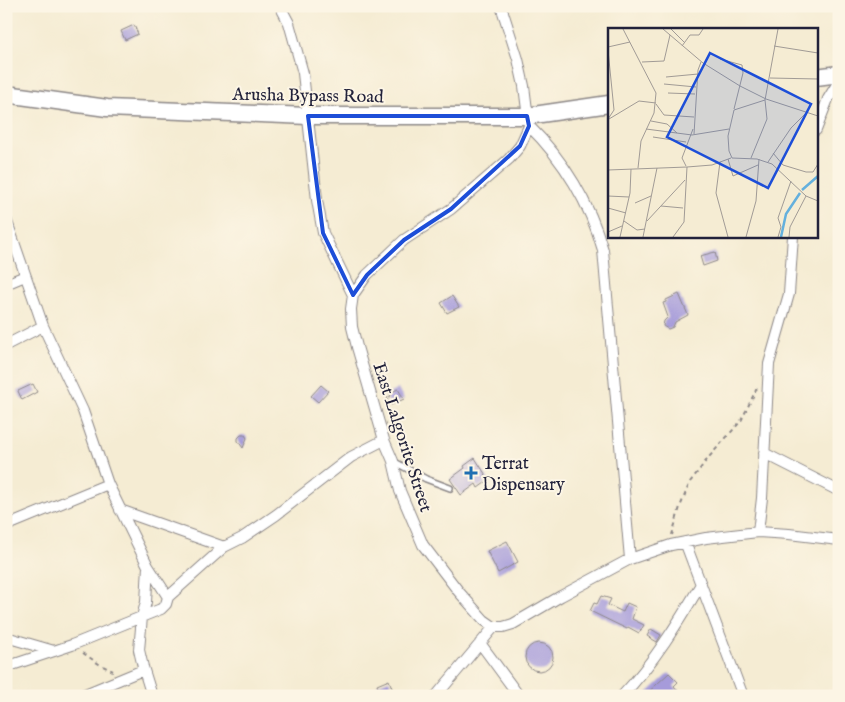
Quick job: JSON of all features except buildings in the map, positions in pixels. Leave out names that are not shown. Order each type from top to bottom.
[{"type":"main road","points":[[818,77],[839,74]]},
{"type":"main road","name":"Arusha Bypass Road","points":[[6,94],[107,108],[308,116],[528,121],[608,104]]},
{"type":"street","points":[[280,6],[289,23],[303,73],[317,200],[323,233],[353,295],[367,275],[404,240],[452,209],[509,159],[520,146],[528,121],[524,86],[518,59],[501,6]]},
{"type":"street","points":[[818,125],[828,99],[839,81]]},
{"type":"street","points":[[528,121],[559,159],[570,177],[598,233],[603,250],[630,559]]},
{"type":"street","points":[[6,219],[43,326],[83,411],[108,484],[148,566],[168,597]]},
{"type":"street","points":[[758,532],[769,364],[789,294],[793,238]]},
{"type":"street","points":[[6,284],[25,276]]},
{"type":"street","name":"East Lalgorite Street","points":[[353,295],[351,309],[352,327],[384,440],[393,461],[400,491],[423,545],[484,620],[494,627]]},
{"type":"street","points":[[6,345],[43,326]]},
{"type":"street","points":[[6,667],[72,645],[164,607],[168,597],[224,547],[242,538],[276,515],[351,457],[384,440]]},
{"type":"street","points":[[764,454],[839,491]]},
{"type":"street","points":[[6,526],[108,484]]},
{"type":"street","points":[[120,510],[224,547]]},
{"type":"street","points":[[436,696],[494,627],[503,628],[512,624],[630,559],[685,542],[758,532],[839,540]]},
{"type":"street","points":[[685,542],[743,696]]},
{"type":"street","points":[[148,566],[146,602],[142,617],[139,650],[152,696]]},
{"type":"street","points":[[622,696],[673,631],[701,584]]},
{"type":"street","points":[[6,637],[55,651]]},
{"type":"street","points":[[480,643],[519,696]]},
{"type":"street","points":[[80,696],[129,678],[144,670]]},
{"type":"lane","points":[[393,461],[426,479],[450,488]]},
{"type":"path","points":[[671,545],[678,513],[690,482],[709,457],[742,421],[758,386]]},
{"type":"path","points":[[72,645],[99,664],[129,678]]},
{"type":"highlighted area","points":[[308,116],[527,116],[529,126],[520,146],[451,209],[404,240],[367,275],[353,295],[323,233]]},
{"type":"place","name":"Terrat Dispensary","points":[[471,473]]}]
